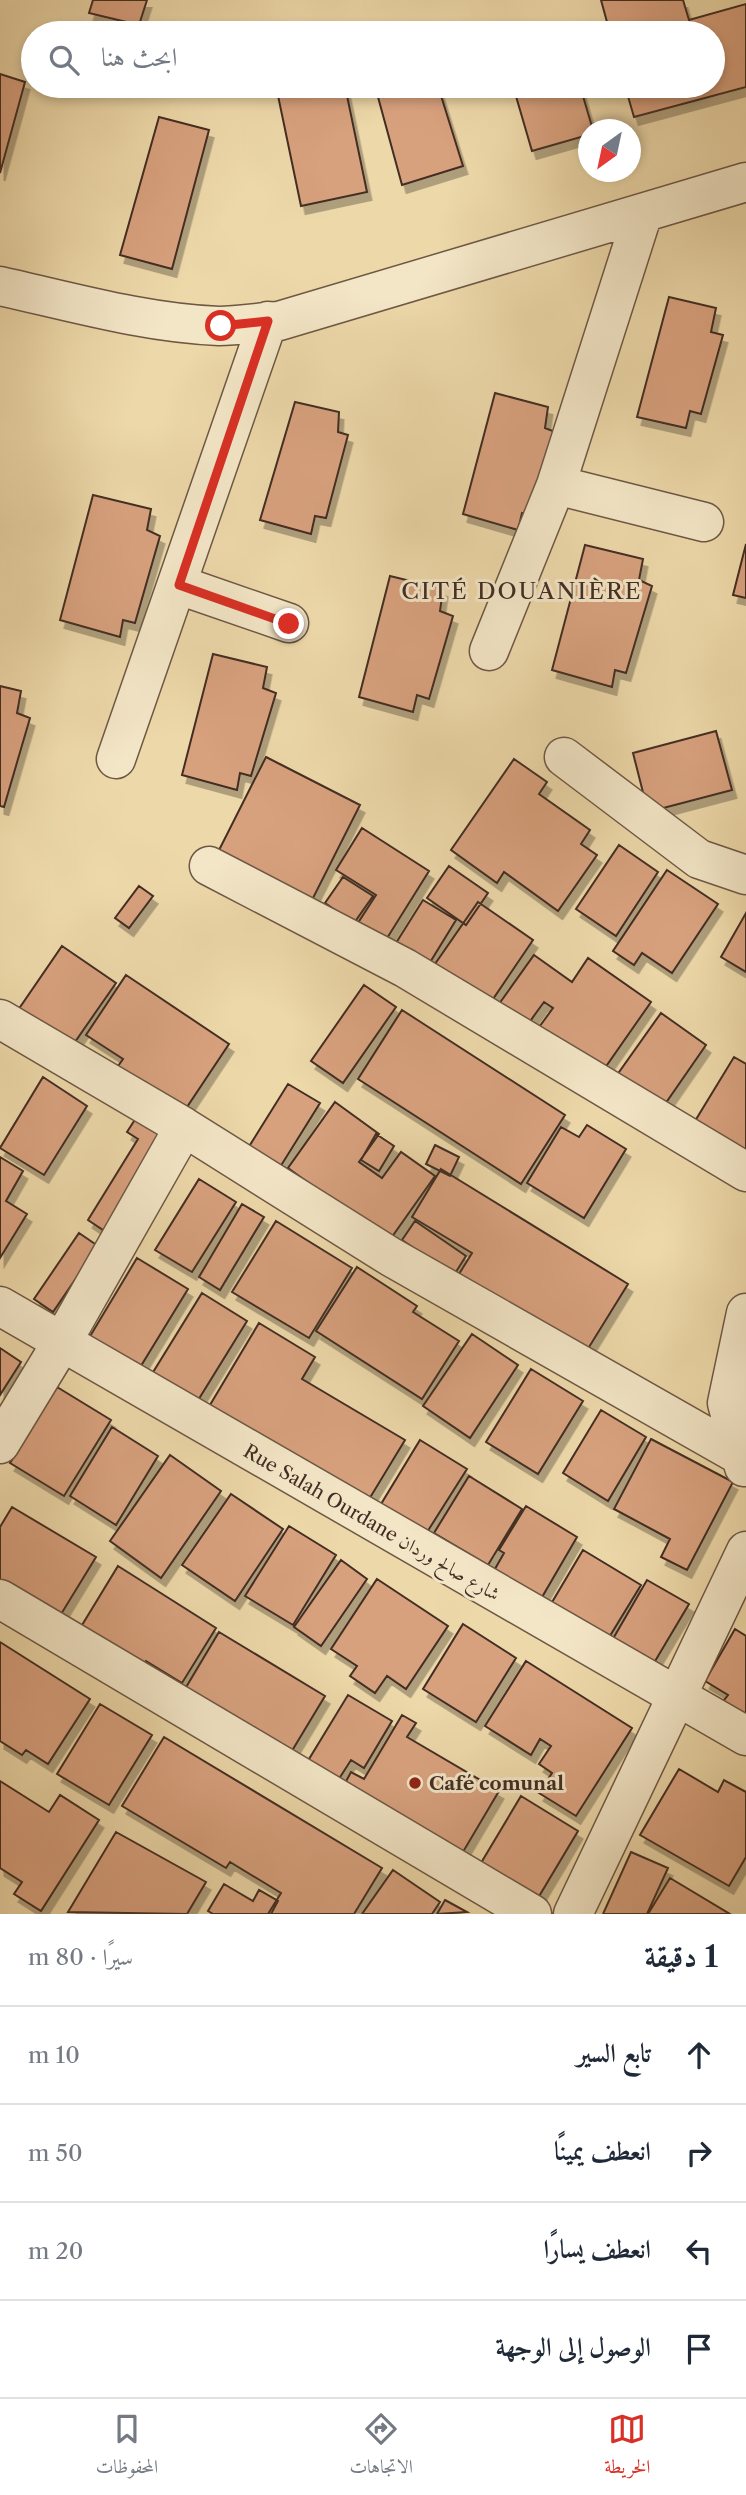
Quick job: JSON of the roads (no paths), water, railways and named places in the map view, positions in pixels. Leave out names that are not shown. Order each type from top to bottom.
[{"type":"street","points":[[0,286],[172,321],[221,326],[268,321],[746,183]]},
{"type":"street","points":[[489,650],[556,485],[643,213]]},
{"type":"street","points":[[116,759],[179,585],[268,321]]},
{"type":"street","points":[[556,485],[704,522]]},
{"type":"street","points":[[179,585],[289,624]]},
{"type":"street","points":[[564,757],[698,859],[746,875]]},
{"type":"street","points":[[698,859],[746,848]]},
{"type":"street","points":[[209,866],[405,968],[746,1172]]},
{"type":"street","points":[[0,1019],[184,1127],[391,1257],[743,1461]]},
{"type":"street","points":[[0,1444],[62,1342],[184,1127]]},
{"type":"street","name":"Rue Salah Ourdane شارع صالح وردان","points":[[0,1306],[746,1736]]},
{"type":"street","points":[[743,1461],[727,1403],[746,1313]]},
{"type":"street","points":[[573,1914],[746,1551]]},
{"type":"street","points":[[0,1599],[531,1914]]},
{"type":"place","name":"Café comunal","points":[[415,1783]]},
{"type":"district","name":"CITÉ DOUANIÈRE","points":[[522,591]]}]
